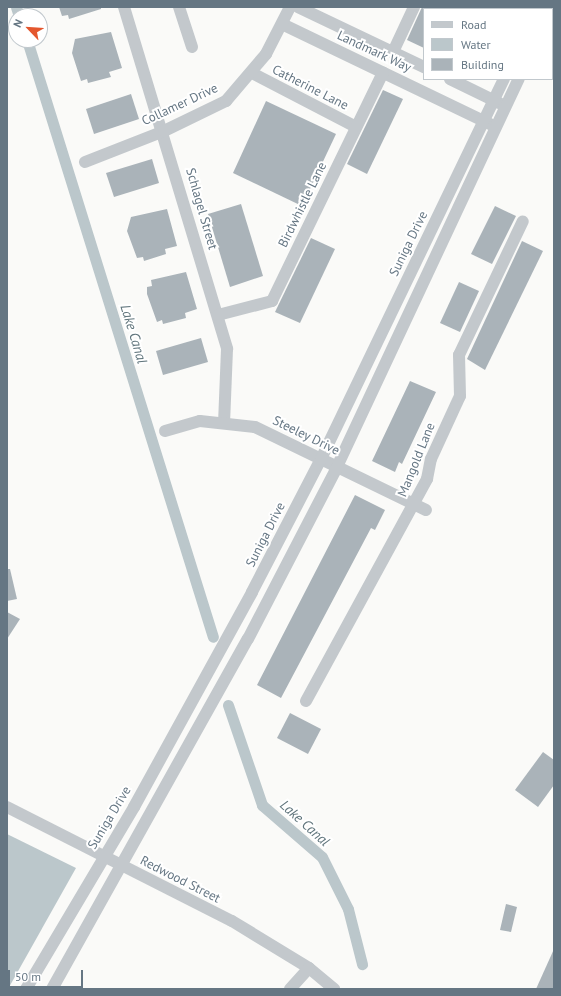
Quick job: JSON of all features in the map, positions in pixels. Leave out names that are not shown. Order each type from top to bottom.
[{"type":"street","name":"Schlagel Street","points":[[124,7],[164,131],[227,349],[224,423]]},
{"type":"street","points":[[180,7],[192,47]]},
{"type":"street","name":"Collamer Drive","points":[[85,162],[164,131],[226,101],[252,74],[282,24],[290,7]]},
{"type":"street","name":"Landmark Way","points":[[298,7],[423,67]]},
{"type":"street","points":[[393,52],[414,7]]},
{"type":"street","name":"Landmark Way","points":[[282,24],[496,126]]},
{"type":"street","name":"Birdwhistle Lane","points":[[218,315],[272,301],[383,72]]},
{"type":"street","name":"Catherine Lane","points":[[252,74],[356,127]]},
{"type":"street","points":[[452,80],[506,106]]},
{"type":"street","name":"Suniga Drive","points":[[26,989],[104,856],[249,598],[321,459],[504,80]]},
{"type":"street","points":[[52,989],[248,639],[337,466],[519,80]]},
{"type":"street","name":"Mangold Lane","points":[[306,701],[414,505],[460,396],[459,355],[523,221]]},
{"type":"street","name":"Steeley Drive","points":[[165,431],[200,421],[255,427],[426,510]]},
{"type":"street","name":"Redwood Street","points":[[7,807],[232,921],[309,968],[334,989]]},
{"type":"street","points":[[290,989],[309,968]]},
{"type":"water","points":[[7,834],[76,868],[8,989],[7,989]]},
{"type":"building","points":[[59,7],[101,7],[101,9],[69,19],[68,15],[62,16]]},
{"type":"building","points":[[422,7],[424,7],[423,48],[407,40]]},
{"type":"building","points":[[111,32],[122,68],[109,72],[111,77],[88,83],[87,79],[81,81],[72,53],[75,39]]},
{"type":"building","points":[[383,90],[403,99],[367,174],[347,164]]},
{"type":"building","points":[[131,94],[139,119],[94,134],[86,109]]},
{"type":"building","points":[[266,101],[336,134],[302,206],[233,173]]},
{"type":"building","points":[[152,159],[159,183],[114,197],[106,173]]},
{"type":"building","points":[[241,204],[263,276],[230,287],[208,214]]},
{"type":"building","points":[[495,206],[516,216],[492,264],[471,254]]},
{"type":"building","points":[[167,209],[177,246],[165,249],[166,254],[144,261],[143,257],[137,258],[127,231],[131,217]]},
{"type":"building","points":[[311,238],[335,249],[300,323],[275,312]]},
{"type":"building","points":[[522,241],[543,251],[485,370],[467,359]]},
{"type":"building","points":[[186,272],[197,309],[185,313],[186,318],[163,324],[162,320],[157,322],[147,294],[147,287],[152,286],[151,280]]},
{"type":"building","points":[[459,282],[479,291],[460,332],[440,323]]},
{"type":"building","points":[[201,338],[208,362],[163,375],[156,351]]},
{"type":"building","points":[[410,381],[436,392],[402,464],[399,462],[395,472],[372,461]]},
{"type":"building","points":[[355,495],[385,510],[375,530],[371,528],[281,698],[257,685]]},
{"type":"building","points":[[7,569],[10,569],[17,599],[7,601]]},
{"type":"building","points":[[7,612],[20,619],[7,639]]},
{"type":"building","points":[[290,713],[321,729],[308,754],[277,738]]},
{"type":"building","points":[[543,752],[554,760],[554,785],[538,807],[515,790]]},
{"type":"building","points":[[506,904],[517,907],[511,932],[500,930]]},
{"type":"building","points":[[554,949],[554,989],[536,989]]},
{"type":"waterway","name":"Lake Canal","points":[[29,48],[213,637]]},
{"type":"waterway","name":"Lake Canal","points":[[228,705],[262,805],[322,857],[348,909],[362,964]]}]
